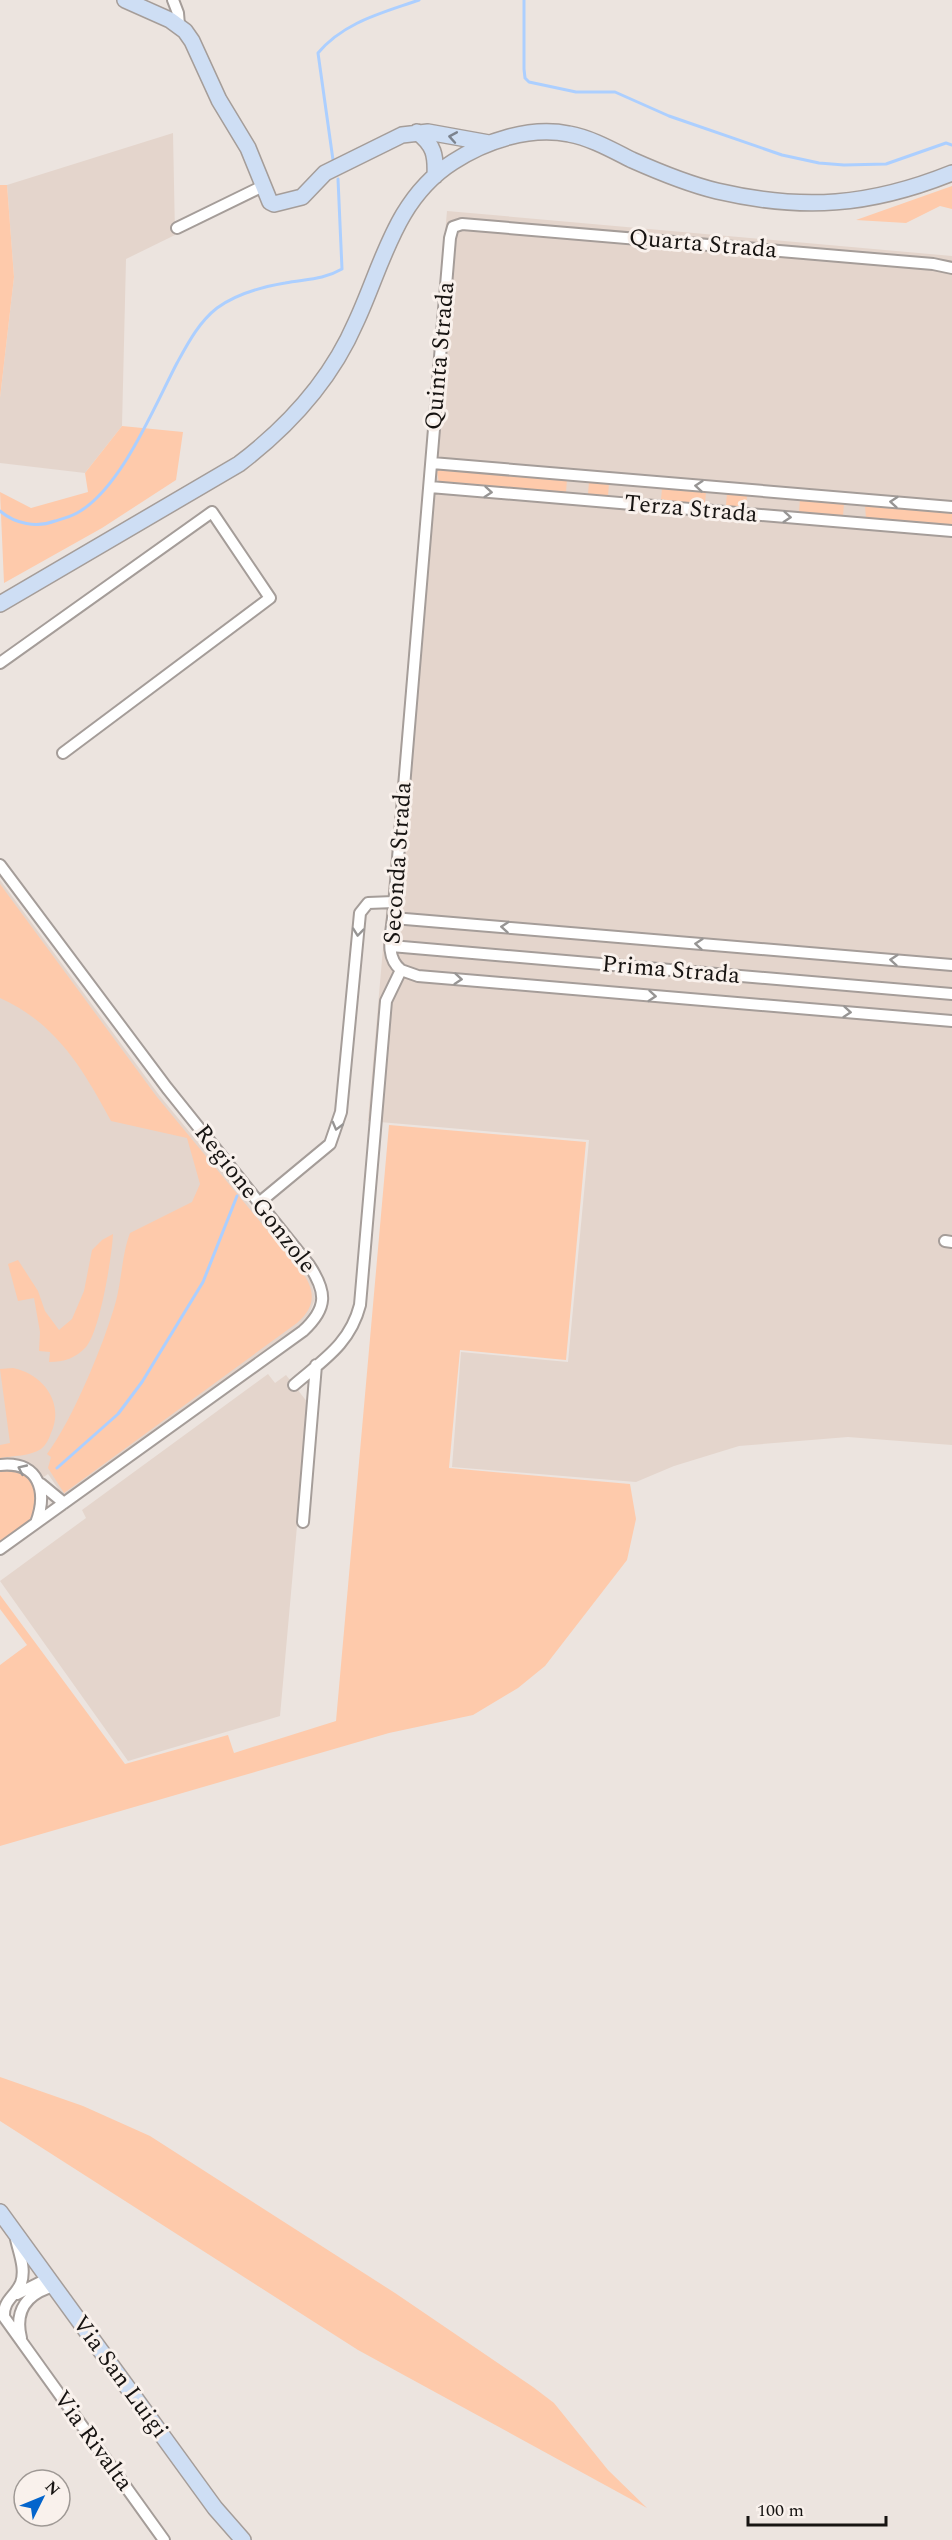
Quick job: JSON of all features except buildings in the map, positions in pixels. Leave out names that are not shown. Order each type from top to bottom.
[{"type":"street","points":[[125,0],[179,25],[192,41],[219,100],[248,148],[263,186],[274,204],[306,195],[325,173],[402,135],[417,132],[435,133],[489,143]]},
{"type":"street","points":[[173,0],[178,13],[179,25]]},
{"type":"street","points":[[417,132],[428,140],[434,151],[435,176]]},
{"type":"street","points":[[0,604],[239,464],[260,448],[315,393],[351,332],[394,227],[407,207],[435,176],[467,153],[489,143],[520,135],[545,132],[568,134],[589,140],[657,171],[715,190],[763,200],[793,202],[856,201],[895,194],[952,173]]},
{"type":"street","points":[[177,228],[263,186]]},
{"type":"street","name":"Quarta Strada","points":[[453,227],[462,224],[690,242],[933,264],[952,268]]},
{"type":"street","name":"Quinta Strada","points":[[430,487],[450,238],[453,227]]},
{"type":"street","name":"Terza Strada","points":[[432,463],[952,507]]},
{"type":"street","name":"Terza Strada","points":[[430,487],[952,531]]},
{"type":"street","name":"Seconda Strada","points":[[294,1385],[349,1334],[360,1305],[386,1001],[401,970],[392,960],[391,946],[430,487]]},
{"type":"street","points":[[0,663],[212,512],[270,598],[63,753]]},
{"type":"street","name":"Regione Gonzole","points":[[0,865],[167,1088],[309,1265],[321,1286],[321,1309],[317,1316],[290,1341],[0,1549]]},
{"type":"street","points":[[260,1202],[323,1151],[334,1136],[341,1112],[360,912],[368,903],[394,902]]},
{"type":"street","name":"Prima Strada","points":[[393,918],[952,965]]},
{"type":"street","name":"Prima Strada","points":[[391,946],[952,994]]},
{"type":"street","name":"Prima Strada","points":[[401,970],[418,976],[952,1021]]},
{"type":"street","points":[[303,1522],[316,1365]]},
{"type":"street","points":[[0,1465],[17,1464],[29,1470],[38,1481],[64,1503]]},
{"type":"street","points":[[36,1523],[43,1496],[38,1481]]},
{"type":"street","name":"Via San Luigi","points":[[0,2212],[215,2508],[243,2540]]},
{"type":"street","points":[[14,2230],[21,2261],[22,2280],[17,2290],[4,2300],[2,2314],[11,2318],[20,2311]]},
{"type":"street","points":[[4,2300],[27,2287],[52,2282]]},
{"type":"street","points":[[21,2342],[19,2331],[22,2305],[35,2292],[52,2282]]},
{"type":"street","name":"Via Rivalta","points":[[2,2314],[164,2540]]},
{"type":"shaded area","points":[[173,133],[175,235],[126,259],[122,426],[85,473],[0,463],[0,398],[14,277],[7,185]]},
{"type":"shaded area","points":[[0,185],[7,185],[14,277],[0,398]]},
{"type":"shaded area","points":[[952,186],[952,209],[940,206],[906,223],[856,220]]},
{"type":"shaded area","points":[[447,211],[952,256],[952,1445],[848,1437],[739,1446],[674,1466],[636,1482],[452,1467],[461,1352],[568,1362],[589,1140],[368,1121]]},
{"type":"shaded area","points":[[122,426],[183,432],[176,480],[102,528],[4,583],[0,492],[31,508],[88,492],[85,473]]},
{"type":"shaded area","points":[[440,469],[567,479],[566,492],[439,482],[437,472]]},
{"type":"shaded area","points":[[589,482],[609,483],[608,496],[588,494]]},
{"type":"shaded area","points":[[662,488],[706,491],[705,504],[661,500]]},
{"type":"shaded area","points":[[727,493],[747,495],[746,508],[726,505]]},
{"type":"shaded area","points":[[800,499],[844,503],[843,516],[799,512]]},
{"type":"shaded area","points":[[865,506],[952,512],[952,525],[866,518]]},
{"type":"shaded area","points":[[0,880],[159,1095],[311,1280],[315,1299],[309,1314],[298,1326],[64,1497],[48,1474],[38,1481],[0,1543]]},
{"type":"shaded area","points":[[0,884],[157,1097],[301,1271],[309,1285],[312,1298],[308,1311],[297,1323],[64,1493],[48,1468],[51,1457],[47,1454],[77,1402],[104,1338],[116,1301],[130,1233],[192,1202],[200,1184],[187,1138],[111,1121],[90,1083],[66,1049],[37,1020],[0,998]]},
{"type":"shaded area","points":[[389,1125],[586,1142],[566,1360],[460,1350],[449,1468],[630,1484],[636,1519],[627,1560],[545,1666],[518,1688],[473,1715],[389,1733],[0,1846],[0,1665],[27,1645],[0,1609],[0,1595],[125,1764],[228,1735],[234,1753],[336,1721]]},
{"type":"shaded area","points":[[113,1234],[104,1293],[91,1338],[86,1347],[74,1357],[49,1362],[50,1352],[39,1351],[40,1332],[34,1298],[18,1301],[8,1264],[18,1260],[38,1291],[45,1311],[59,1330],[72,1319],[84,1291],[92,1250],[102,1240]]},
{"type":"shaded area","points":[[13,1368],[34,1376],[42,1383],[53,1401],[55,1422],[48,1440],[41,1449],[27,1454],[0,1458],[0,1445],[10,1443],[0,1369]]},
{"type":"shaded area","points":[[268,1374],[275,1383],[286,1375],[308,1403],[280,1716],[128,1761],[0,1581],[86,1518],[82,1510]]},
{"type":"shaded area","points":[[0,1469],[14,1469],[29,1477],[37,1500],[27,1523],[0,1543]]},
{"type":"shaded area","points":[[0,2077],[83,2106],[150,2136],[395,2293],[554,2403],[608,2470],[647,2508],[358,2350],[0,2121]]},
{"type":"waterway","points":[[333,160],[318,53],[328,42],[352,26],[419,0]]},
{"type":"waterway","points":[[524,0],[524,69],[525,78],[529,82],[576,92],[615,92],[669,116],[782,155],[819,163],[886,164],[946,143],[952,145]]},
{"type":"waterway","points":[[0,511],[26,524],[48,523],[77,513],[108,486],[122,467],[185,348],[199,326],[217,308],[249,292],[321,277],[342,269],[338,179]]},
{"type":"waterway","points":[[57,1468],[118,1414],[142,1382],[203,1282],[237,1196]]}]
